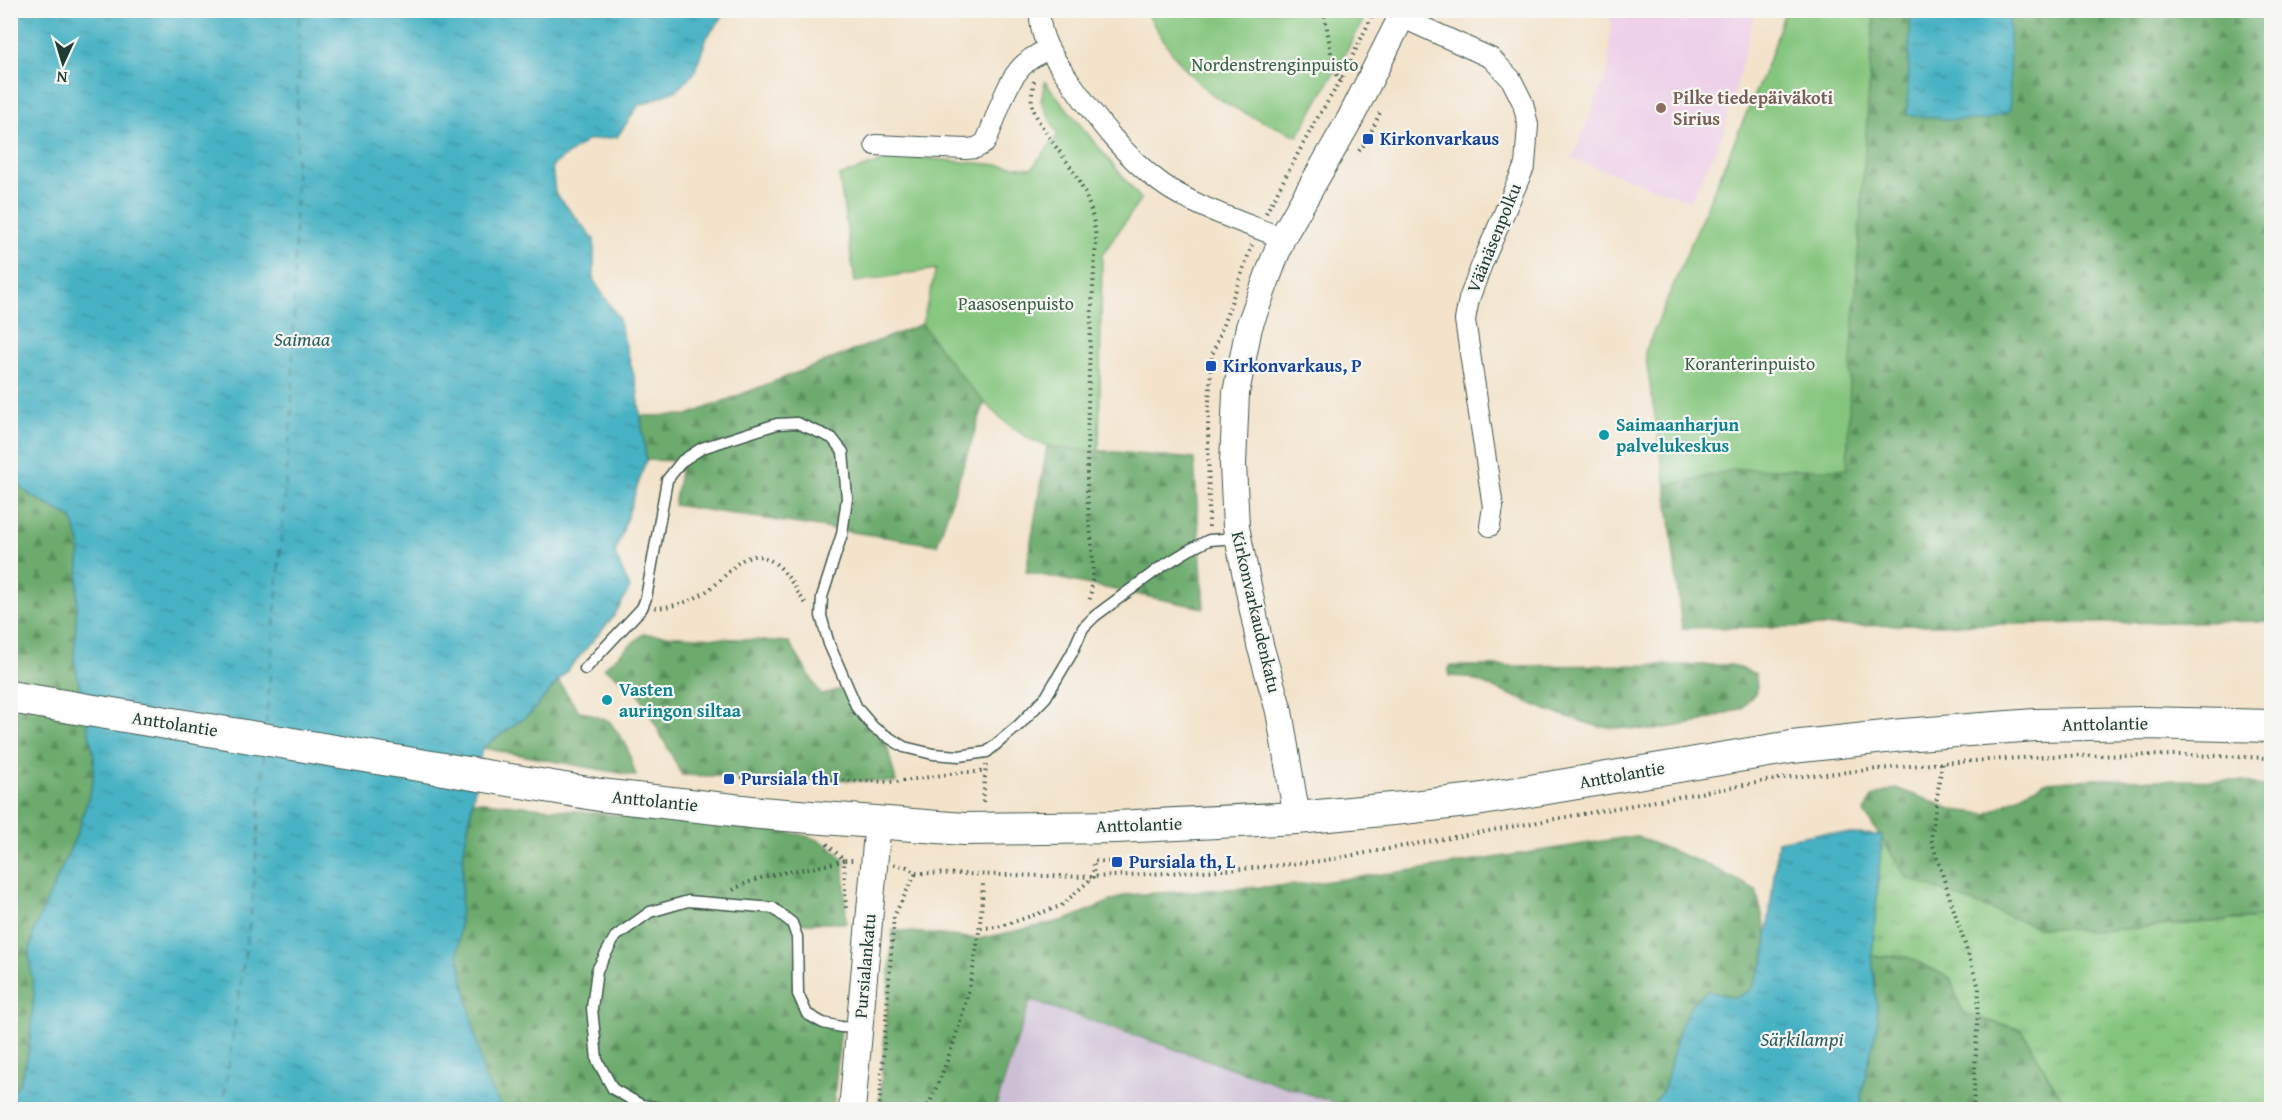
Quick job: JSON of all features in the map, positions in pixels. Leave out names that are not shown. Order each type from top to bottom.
[{"type":"main road","name":"Anttolantie","points":[[10,697],[600,795],[760,813],[964,829],[1093,827],[1297,818],[1476,800],[1792,747],[1903,735],[2047,725],[2143,723],[2271,726]]},
{"type":"street","points":[[1040,10],[1041,33],[1048,50],[1110,136],[1142,168],[1162,184],[1192,201],[1282,238]]},
{"type":"street","name":"Kirkonvarkaudenkatu","points":[[1297,818],[1279,711],[1260,645],[1238,538],[1233,445],[1240,364],[1249,327],[1282,238],[1333,150],[1386,44],[1404,14]]},
{"type":"street","name":"Väänäsenpolku","points":[[1404,14],[1491,57],[1511,79],[1523,103],[1528,125],[1525,165],[1482,264],[1469,299],[1466,320],[1493,507],[1490,526]]},
{"type":"street","points":[[875,145],[976,148],[985,143],[1011,80],[1032,55],[1048,50]]},
{"type":"street","name":"Pursialankatu","points":[[852,1110],[878,822]]},
{"type":"lane","points":[[585,669],[642,608],[646,598],[667,480],[682,461],[702,448],[777,424],[797,423],[832,438],[843,452],[848,498],[842,534],[822,597],[821,616],[829,644],[857,708],[874,728],[904,747],[933,754],[959,756],[987,752],[1019,725],[1046,697],[1072,653],[1083,628],[1161,567],[1189,550],[1209,540],[1238,538]]},
{"type":"lane","points":[[673,1110],[641,1105],[614,1089],[597,1060],[592,1008],[597,970],[615,937],[650,912],[688,901],[773,908],[792,923],[797,937],[798,994],[807,1014],[823,1023],[859,1028]]},
{"type":"path","points":[[1324,10],[1334,71],[1341,80]]},
{"type":"path","points":[[1036,73],[1032,104],[1042,125],[1083,190],[1095,228],[1087,398],[1088,499],[1093,581],[1083,628]]},
{"type":"path","points":[[642,608],[666,608],[687,602],[714,586],[734,565],[753,555],[762,556],[778,565],[799,596],[821,616]]},
{"type":"path","points":[[983,802],[987,752]]},
{"type":"path","points":[[712,903],[742,885],[772,875],[825,866],[844,860],[874,860],[907,867],[916,873],[1092,877],[1242,869],[1321,861],[1783,778],[1942,763],[2051,756],[2186,755],[2271,758]]},
{"type":"path","points":[[1942,763],[1931,839],[1979,988],[1973,1110]]},
{"type":"path","points":[[729,779],[740,777],[896,782],[964,772],[985,772]]},
{"type":"path","points":[[823,840],[844,860]]},
{"type":"path","points":[[981,928],[998,927],[1061,906],[1092,877],[1094,861],[1117,862]]},
{"type":"path","points":[[879,1110],[894,916],[916,873]]},
{"type":"path","points":[[924,1110],[947,1064],[962,1022],[981,928],[983,884]]},
{"type":"shaded area","name":"Pilke tiedepäiväkoti Sirius","points":[[1611,11],[1755,11],[1722,136],[1691,201],[1572,159],[1608,70]]},
{"type":"shaded area","points":[[1030,1000],[1353,1109],[995,1110]]},
{"type":"green space","name":"Nordenstrenginpuisto","points":[[1146,11],[1367,11],[1298,136],[1234,108],[1204,88],[1184,68]]},
{"type":"green space","name":"Koranterinpuisto","points":[[1785,11],[1874,11],[1850,377],[1847,469],[1736,469],[1666,486],[1645,352],[1772,53]]},
{"type":"green space","points":[[1874,11],[2271,11],[2271,621],[1682,628],[1666,486],[1736,469],[1847,469],[1850,377]]},
{"type":"green space","name":"Paasosenpuisto","points":[[1045,82],[1141,199],[1102,255],[1099,451],[1048,446],[1030,439],[994,412],[978,395],[922,324],[936,269],[855,282],[839,176],[899,156],[1032,168],[1058,135],[1041,101]]},
{"type":"green space","points":[[922,324],[962,378],[985,401],[937,545],[674,505],[682,461],[646,460],[641,416],[688,415]]},
{"type":"green space","points":[[1047,446],[1194,459],[1204,608],[1026,572]]},
{"type":"green space","points":[[11,478],[30,495],[72,518],[80,544],[74,659],[94,756],[93,783],[77,834],[34,930],[29,955],[34,993],[29,1051],[20,1084],[11,1093]]},
{"type":"green space","points":[[643,634],[789,642],[821,695],[848,687],[857,708],[884,734],[896,782],[682,775],[637,690],[604,668]]},
{"type":"green space","points":[[1732,665],[1756,674],[1757,691],[1742,708],[1696,723],[1654,730],[1600,727],[1549,711],[1467,677],[1449,676],[1449,666]]},
{"type":"green space","points":[[558,681],[578,710],[609,721],[626,744],[636,776],[482,748],[530,714]]},
{"type":"green space","points":[[2095,779],[2244,781],[2271,789],[2271,917],[2096,931],[2037,927],[1907,878],[1864,812],[1872,797],[1896,788],[1954,810],[1987,814],[2045,782]]},
{"type":"green space","points":[[473,801],[785,832],[811,837],[830,847],[844,860],[846,923],[792,923],[798,994],[807,1014],[841,1027],[833,1109],[502,1109],[484,1077],[458,954],[464,849]]},
{"type":"green space","points":[[1882,835],[2096,931],[2271,917],[2271,1109],[2067,1109],[2022,1030],[1963,1014],[1950,978],[1907,957],[1872,956]]},
{"type":"green space","points":[[1635,836],[1710,866],[1756,890],[1767,935],[1764,961],[1751,990],[1736,998],[1708,991],[1679,1030],[1664,1089],[1650,1109],[1353,1109],[1030,1000],[995,1109],[879,1110],[893,930],[979,939],[1066,920],[1125,895],[1298,885],[1430,868]]},
{"type":"green space","points":[[1872,956],[1907,957],[1950,978],[1963,1014],[2022,1030],[2067,1109],[1862,1110],[1861,1096],[1878,1021]]},
{"type":"water","name":"Saimaa","points":[[16,11],[727,11],[707,37],[694,73],[677,90],[638,106],[617,137],[588,140],[552,166],[555,193],[594,239],[594,281],[618,317],[637,387],[646,460],[615,554],[630,588],[614,616],[530,714],[482,748],[464,849],[458,954],[484,1077],[502,1109],[11,1109],[11,1093],[20,1083],[29,1050],[34,993],[29,955],[34,930],[77,834],[93,783],[94,756],[74,659],[80,544],[72,518],[30,495],[11,478],[10,134],[16,80]]},
{"type":"water","points":[[1911,11],[2009,11],[2010,111],[1986,120],[1955,120],[1907,115]]},
{"type":"water","name":"Särkilampi","points":[[1820,833],[1882,835],[1872,956],[1878,1021],[1861,1096],[1862,1109],[1650,1109],[1664,1089],[1679,1030],[1692,1003],[1708,991],[1736,998],[1751,990],[1764,961],[1778,841]]},
{"type":"ferry route","points":[[266,724],[292,408],[299,10]]},
{"type":"ferry route","points":[[222,1110],[252,906],[264,753]]},
{"type":"place","name":"Pilke tiedepäiväkoti Sirius","points":[[1661,108]]},
{"type":"place","name":"Kirkonvarkaus","points":[[1368,139]]},
{"type":"place","name":"Kirkonvarkaus, P","points":[[1211,366]]},
{"type":"place","name":"Saimaanharjun palvelukeskus","points":[[1604,435]]},
{"type":"place","name":"Vasten auringon siltaa","points":[[607,700]]},
{"type":"place","name":"Pursiala th I","points":[[729,779]]},
{"type":"place","name":"Pursiala th, L","points":[[1117,862]]}]
